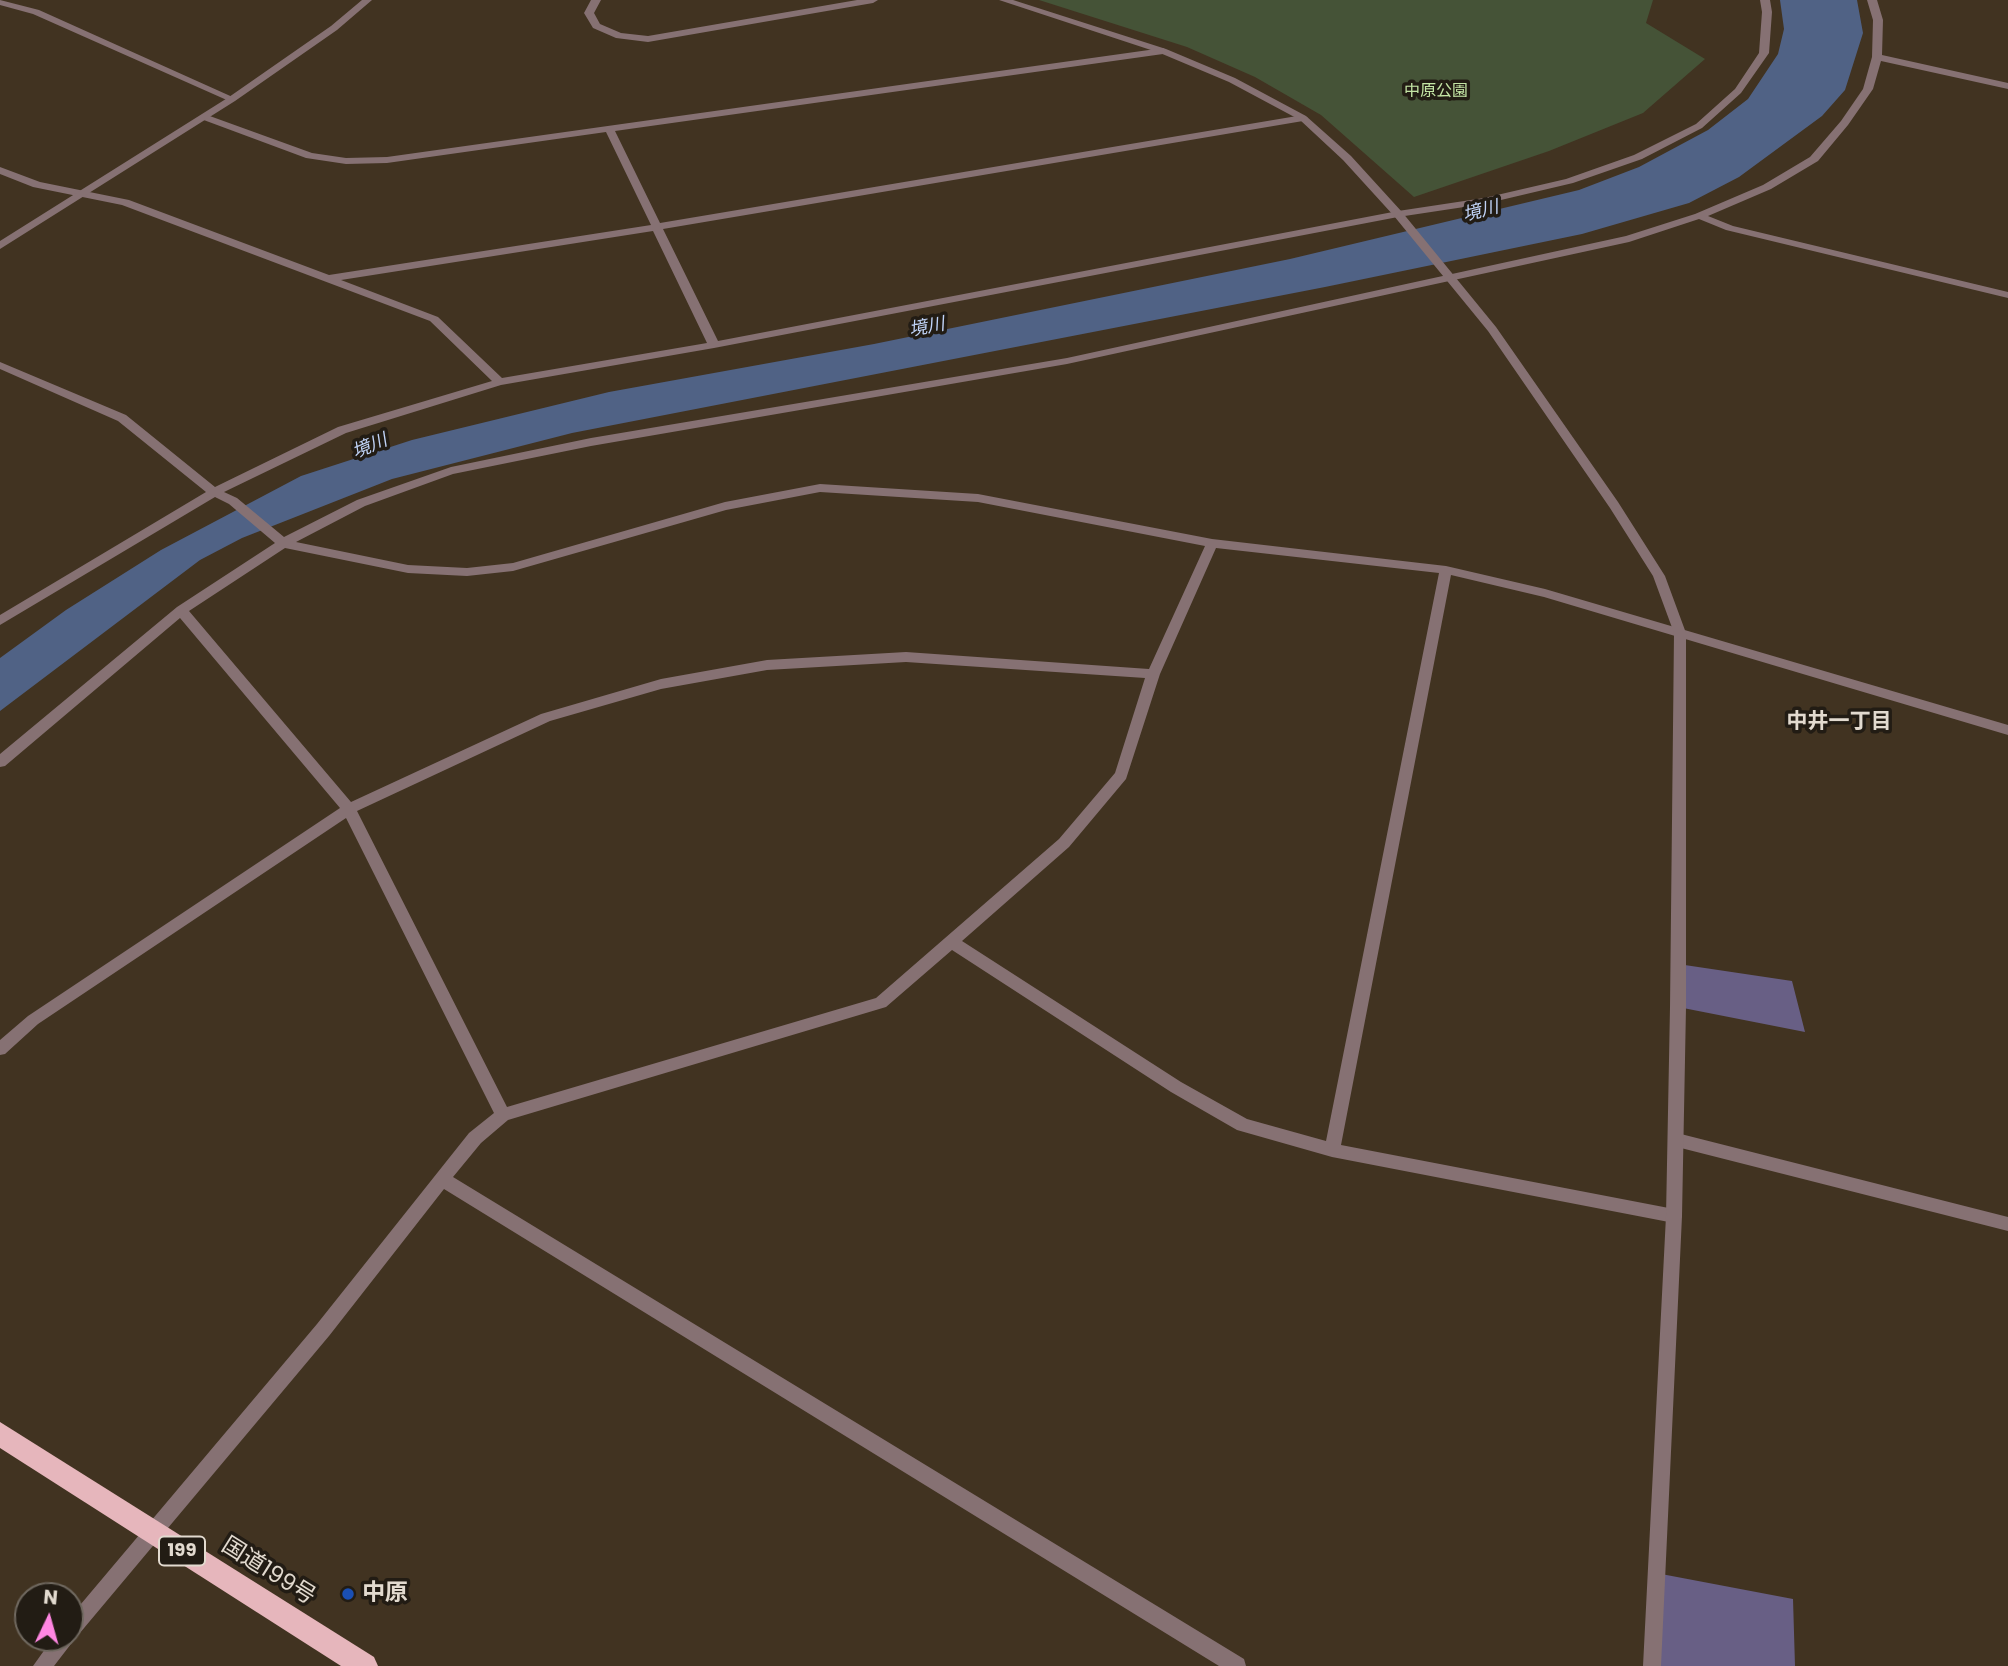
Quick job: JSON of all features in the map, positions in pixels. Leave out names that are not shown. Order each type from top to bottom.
[{"type":"highway","name":"国道199号","points":[[0,1434],[365,1666]]},
{"type":"street","points":[[0,246],[232,99],[334,28],[367,0]]},
{"type":"street","points":[[596,0],[589,13],[596,26],[619,36],[648,39],[873,0]]},
{"type":"street","points":[[1004,0],[1163,51],[1232,80],[1303,118],[1348,158],[1492,329],[1614,505],[1659,576],[1680,633],[1677,1140],[1652,1666]]},
{"type":"street","points":[[0,621],[214,492],[342,430],[500,383],[1401,218],[1569,181],[1638,157],[1699,126],[1738,91],[1764,53],[1767,12],[1765,0]]},
{"type":"street","points":[[0,762],[181,610],[283,543],[361,503],[451,471],[590,442],[1067,361],[1445,274],[1629,239],[1699,216],[1767,187],[1814,159],[1845,123],[1868,89],[1877,57],[1878,20],[1872,0]]},
{"type":"street","points":[[0,2],[36,12],[232,99]]},
{"type":"street","points":[[204,117],[310,156],[346,161],[387,160],[1163,51]]},
{"type":"street","points":[[1877,57],[2008,86]]},
{"type":"street","points":[[327,279],[657,227],[1303,118]]},
{"type":"street","points":[[610,130],[714,345]]},
{"type":"street","points":[[0,170],[37,185],[125,202],[434,319],[500,383]]},
{"type":"street","points":[[1699,216],[1730,228],[2008,295]]},
{"type":"street","points":[[0,365],[122,418],[214,492],[233,501],[283,543],[408,569],[467,572],[501,568],[631,535],[725,506],[820,488],[978,498],[1212,544],[1447,570],[1545,593],[2008,730]]},
{"type":"street","points":[[84,1615],[323,1330],[475,1138],[503,1115],[881,1003],[1064,843],[1121,775],[1153,674],[1212,544]]},
{"type":"street","points":[[1332,1150],[1447,570]]},
{"type":"street","points":[[0,605],[13,611]]},
{"type":"street","points":[[181,610],[349,809],[503,1115]]},
{"type":"street","points":[[0,1049],[33,1020],[349,809],[546,716],[661,684],[767,665],[906,657],[1153,674]]},
{"type":"street","points":[[951,942],[1176,1087],[1243,1125],[1332,1150],[1674,1216]]},
{"type":"street","points":[[1677,1140],[2008,1224]]},
{"type":"street","points":[[442,1179],[1237,1666]]},
{"type":"street","points":[[42,1666],[54,1652]]},
{"type":"green space","name":"中原公園","points":[[1039,0],[1653,0],[1646,23],[1705,59],[1643,113],[1549,151],[1414,197],[1321,115],[1255,77],[1187,47]]},
{"type":"water","points":[[1780,0],[1857,0],[1863,33],[1845,90],[1822,116],[1739,177],[1689,203],[1582,234],[1325,287],[572,433],[392,479],[242,538],[200,560],[0,711],[0,658],[66,610],[161,550],[301,476],[412,440],[609,392],[874,344],[1290,259],[1579,190],[1639,167],[1708,130],[1748,99],[1778,54],[1784,29]]},
{"type":"building","points":[[1678,964],[1792,981],[1805,1032],[1678,1007]]},
{"type":"building","points":[[1656,1573],[1793,1599],[1795,1666],[1652,1666]]},
{"type":"place","name":"中原","points":[[348,1594]]},
{"type":"district","name":"中井一丁目","points":[[1839,723]]},
{"type":"water label","name":"境川","points":[[1481,212]]},
{"type":"water label","name":"境川","points":[[927,328]]},
{"type":"water label","name":"境川","points":[[370,447]]}]
